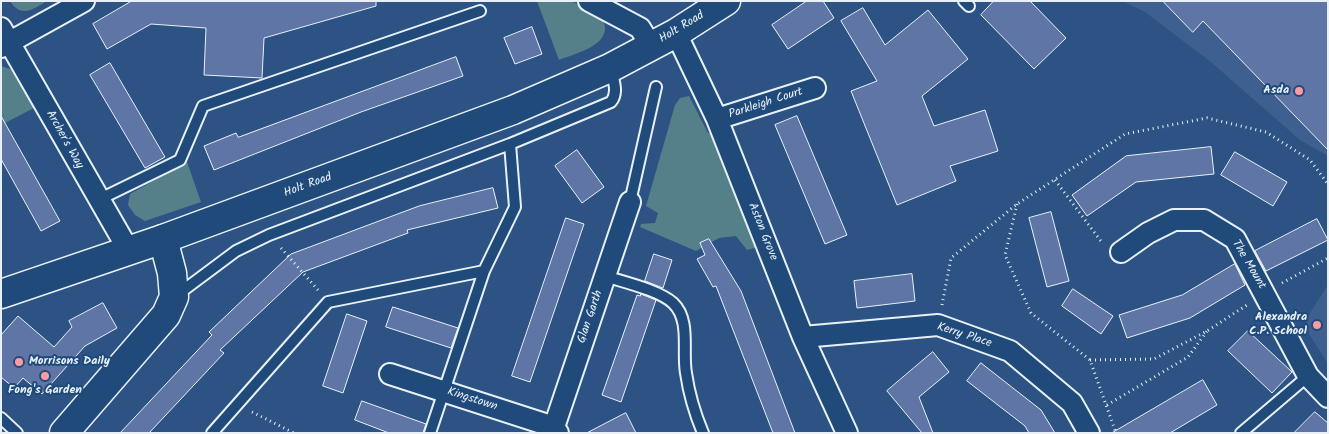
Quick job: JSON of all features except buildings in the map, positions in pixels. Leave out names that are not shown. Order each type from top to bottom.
[{"type":"main road","name":"Holt Road","points":[[1,294],[163,239],[513,110],[610,68],[676,33],[726,1]]},
{"type":"main road","points":[[64,433],[166,315],[174,297],[172,273],[163,239]]},
{"type":"street","points":[[4,39],[84,1]]},
{"type":"street","points":[[589,1],[640,28],[651,46]]},
{"type":"street","name":"Aston Grove","points":[[676,33],[717,119],[803,337],[847,433]]},
{"type":"street","name":"Archer's Way","points":[[4,39],[129,251]]},
{"type":"street","name":"Parkleigh Court","points":[[717,119],[815,88]]},
{"type":"street","name":"Glan Garth","points":[[555,431],[630,202]]},
{"type":"street","name":"The Mount","points":[[1122,252],[1148,233],[1174,220],[1204,220],[1234,239],[1265,293],[1308,376],[1328,397]]},
{"type":"street","name":"Kerry Place","points":[[803,337],[938,325],[1010,351],[1072,403],[1089,433]]},
{"type":"street","name":"Kingstown","points":[[390,374],[444,391],[555,431]]},
{"type":"lane","points":[[98,200],[180,160],[203,106],[480,12]]},
{"type":"lane","points":[[174,297],[236,251],[269,234],[510,144],[611,102],[615,97],[616,90],[610,68]]},
{"type":"lane","points":[[630,202],[656,87]]},
{"type":"lane","points":[[430,433],[484,271],[515,206],[510,144]]},
{"type":"lane","points":[[212,433],[328,302],[484,271]]},
{"type":"lane","points":[[605,276],[658,295],[672,303],[680,314],[683,323],[686,372],[694,412],[703,433]]},
{"type":"lane","points":[[1241,433],[1308,376]]},
{"type":"lane","points":[[1,418],[17,433]]},
{"type":"path","points":[[938,325],[951,258],[1017,204],[1125,134],[1207,118],[1266,132],[1310,160],[1328,184]]},
{"type":"path","points":[[1055,180],[1103,244],[1122,252]]},
{"type":"path","points":[[1017,204],[1006,255],[1031,313],[1090,360],[1116,433]]},
{"type":"path","points":[[269,234],[328,302]]},
{"type":"path","points":[[1090,360],[1154,359],[1207,331],[1265,293],[1328,258]]},
{"type":"path","points":[[1107,405],[1188,357],[1207,331]]},
{"type":"path","points":[[236,404],[294,433]]},
{"type":"shaded area","name":"Asda","points":[[1122,1],[1328,1],[1328,156],[1300,140],[1212,63],[1145,12]]},
{"type":"shaded area","name":"Alexandra C.P. School","points":[[1328,285],[1328,364],[1309,334],[1306,319]]},
{"type":"green space","points":[[10,1],[47,1],[32,9],[23,11],[14,6]]},
{"type":"green space","points":[[537,1],[568,1],[592,10],[602,20],[605,32],[597,43],[581,52],[559,60]]},
{"type":"green space","points":[[1,66],[13,70],[34,108],[1,125]]},
{"type":"green space","points":[[689,96],[708,133],[722,130],[765,245],[747,250],[736,236],[719,238],[696,251],[640,227],[641,224],[655,223],[658,213],[646,206],[675,105],[680,98]]},
{"type":"green space","points":[[187,162],[201,202],[145,221],[135,215],[128,205],[130,194]]},
{"type":"place","name":"Asda","points":[[1299,91]]},
{"type":"place","name":"Alexandra C.P. School","points":[[1317,325]]},
{"type":"place","name":"Morrisons Daily","points":[[19,362]]},
{"type":"place","name":"Fong's Garden","points":[[45,376]]}]
